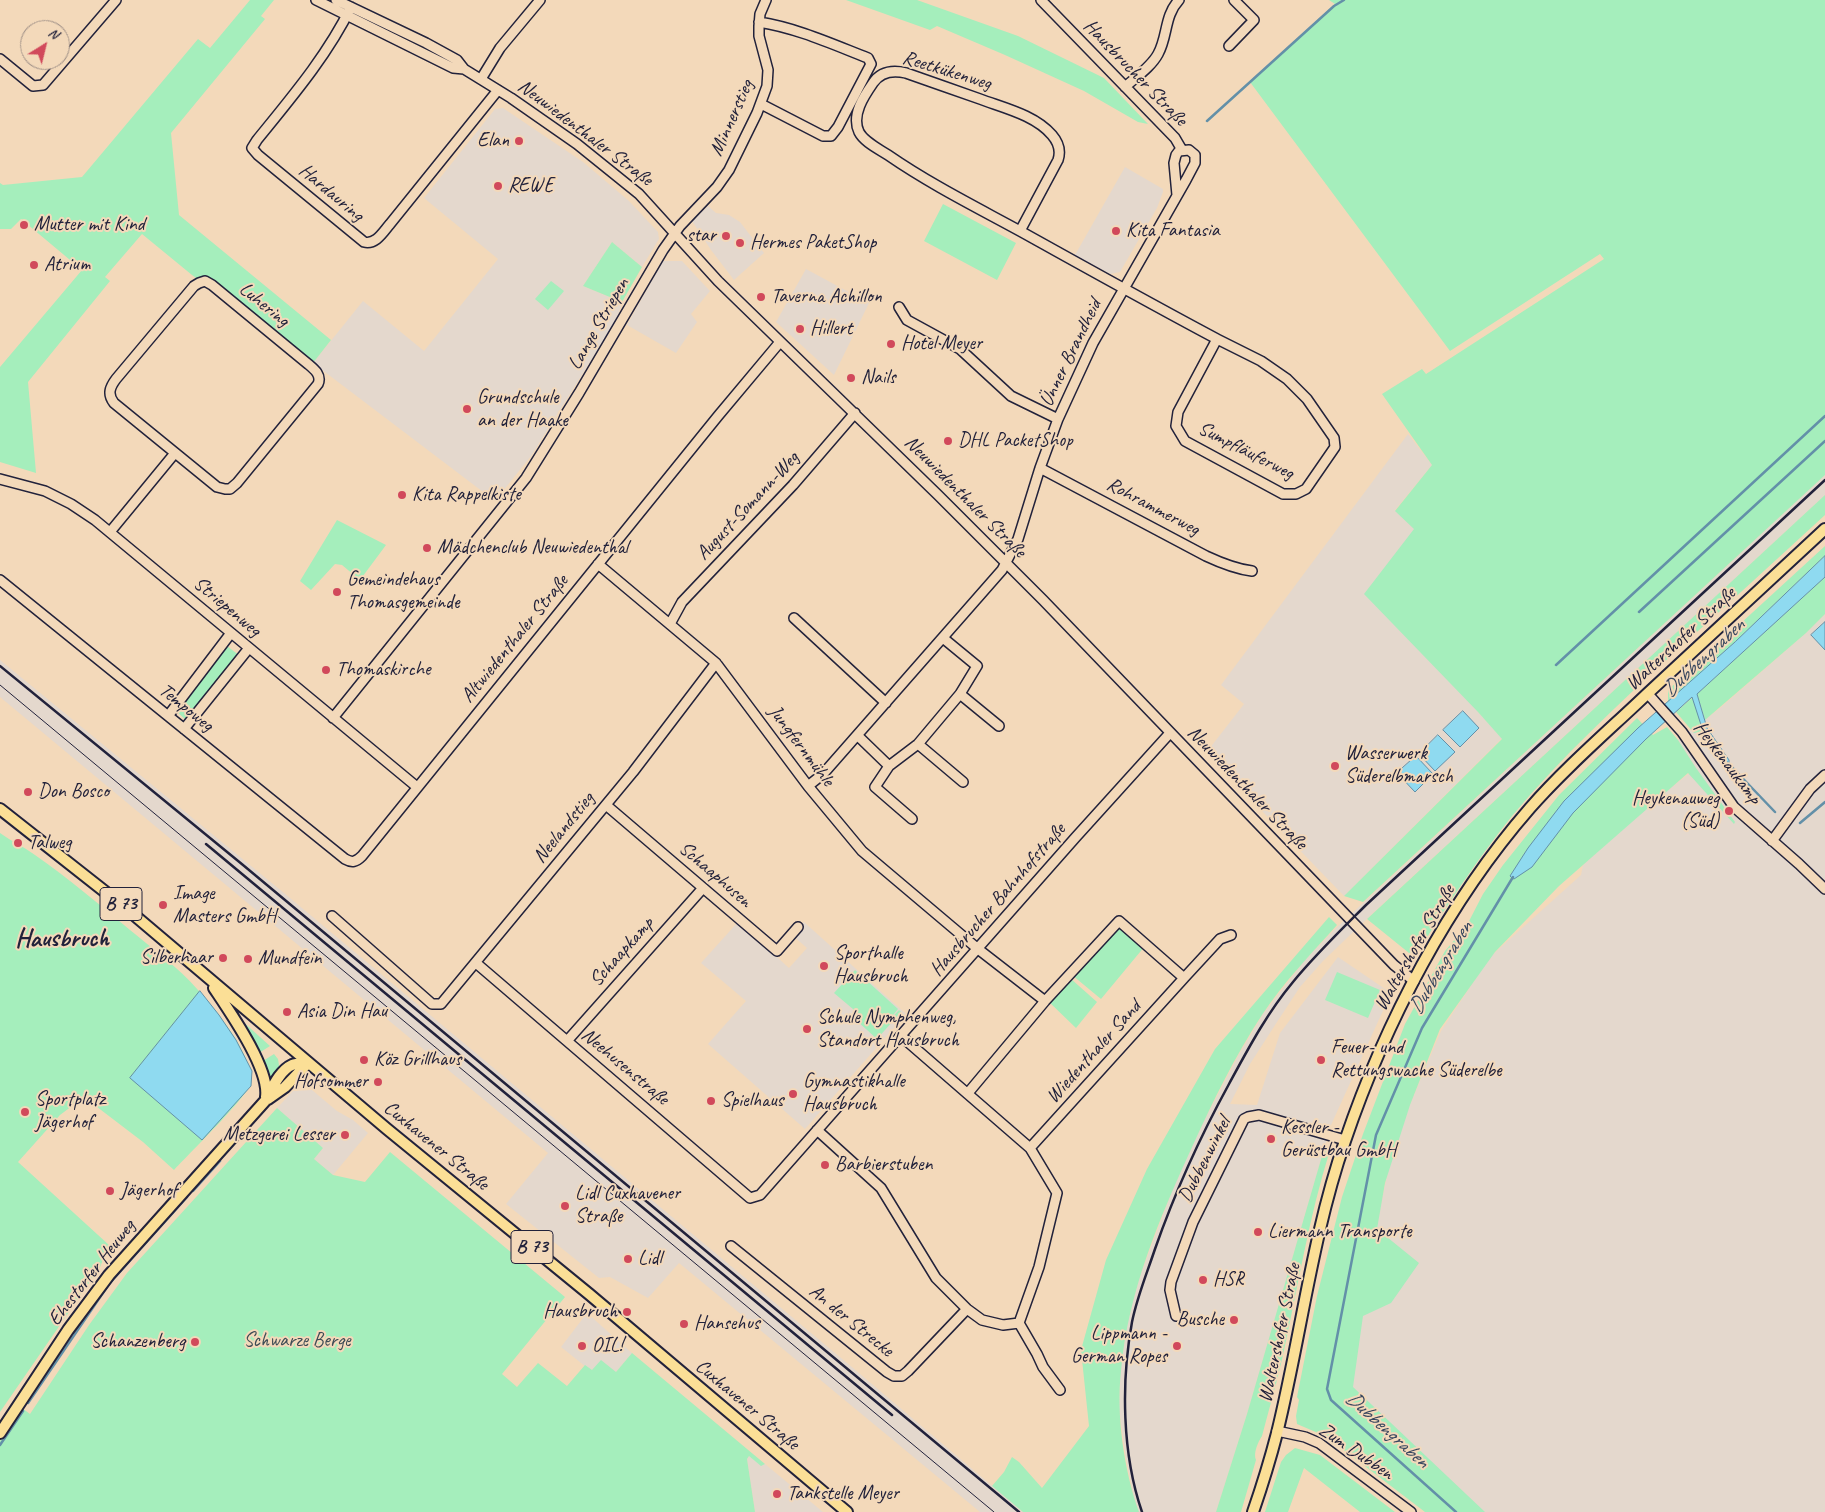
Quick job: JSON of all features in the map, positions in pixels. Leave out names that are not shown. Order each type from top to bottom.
[{"type":"main road","name":"Waltershofer Straße","points":[[1254,1512],[1277,1431],[1326,1203],[1345,1140],[1377,1056],[1414,981],[1448,922],[1483,868],[1560,774],[1825,529]]},
{"type":"main road","name":"Cuxhavener Straße","points":[[0,809],[127,909],[308,1063],[589,1294],[847,1512]]},
{"type":"main road","points":[[208,978],[264,1074],[265,1100]]},
{"type":"main road","name":"Ehestorfer Heuweg","points":[[0,1433],[68,1330],[109,1274],[265,1100],[290,1066],[308,1063]]},
{"type":"street","points":[[0,59],[33,86],[43,85],[116,0]]},
{"type":"street","name":"Neuwiedenthaler Straße","points":[[316,0],[349,11],[457,60],[464,69],[552,126],[606,166],[639,194],[718,281],[1007,563],[1394,965],[1414,981]]},
{"type":"street","name":"Neuwiedenthaler Straße","points":[[336,0],[349,11]]},
{"type":"street","points":[[481,79],[500,48],[540,0]]},
{"type":"street","name":"Minnerstieg","points":[[675,233],[722,182],[761,104],[767,86],[768,70],[759,36],[759,22],[766,0]]},
{"type":"street","name":"Hausbrucher Straße","points":[[1041,0],[1175,138],[1182,150]]},
{"type":"street","points":[[1228,46],[1254,20],[1234,0]]},
{"type":"street","points":[[1125,87],[1157,55],[1175,2]]},
{"type":"street","name":"Hardauring","points":[[349,11],[321,57],[297,91],[253,145],[252,150],[364,242],[368,243],[376,240],[498,90]]},
{"type":"street","points":[[759,22],[802,32],[868,58],[871,64],[838,127],[831,136],[823,136],[761,104]]},
{"type":"street","name":"Reetkükenweg","points":[[1020,231],[1060,156],[1058,145],[1052,135],[1039,124],[1021,114],[906,73],[892,71],[880,75],[870,88],[857,113],[856,122],[862,136],[911,171],[1122,289]]},
{"type":"street","points":[[1177,194],[1174,163],[1176,155],[1182,150]]},
{"type":"street","name":"Ünner Brandheid","points":[[808,786],[823,774],[858,736],[1000,574],[1007,563],[1018,538],[1058,419],[1093,343],[1195,160],[1194,153],[1182,150]]},
{"type":"street","name":"Lange Striepen","points":[[332,718],[526,478],[675,233]]},
{"type":"street","name":"Luhering","points":[[205,281],[311,366],[317,374],[319,381],[237,483],[230,489],[217,487],[175,453],[114,403],[110,396],[110,391],[116,379],[194,286],[205,281]]},
{"type":"street","name":"Sumpfläuferweg","points":[[1122,289],[1261,361],[1287,379],[1307,399],[1334,438],[1335,447],[1306,489],[1296,494],[1283,494],[1185,441],[1176,426],[1178,412],[1217,339]]},
{"type":"street","points":[[899,307],[907,320],[960,349],[1011,396],[1058,419]]},
{"type":"street","name":"Altwiedenthaler Straße","points":[[351,862],[360,858],[780,342]]},
{"type":"street","name":"August-Somann-Weg","points":[[670,624],[682,602],[792,485],[854,413]]},
{"type":"street","points":[[110,532],[175,453]]},
{"type":"street","name":"Rohrammerweg","points":[[1040,468],[1222,564],[1252,571]]},
{"type":"street","name":"Striepenweg","points":[[0,479],[45,491],[71,504],[110,532],[417,787]]},
{"type":"street","name":"Jungfernmühle","points":[[598,564],[716,663],[808,786],[862,852],[978,948]]},
{"type":"street","name":"Tempoweg","points":[[0,580],[351,862]]},
{"type":"street","points":[[794,618],[886,703]]},
{"type":"street","points":[[168,716],[232,633]]},
{"type":"street","points":[[912,819],[875,787],[889,766],[918,744],[960,694],[977,666],[943,638]]},
{"type":"street","points":[[184,729],[249,648]]},
{"type":"street","name":"Neelandstieg","points":[[332,916],[432,1004],[441,1004],[633,772],[716,663]]},
{"type":"street","points":[[960,694],[999,726]]},
{"type":"street","name":"Heykenaukamp","points":[[1648,694],[1674,721],[1734,807],[1793,858],[1825,890]]},
{"type":"street","name":"Hausbrucher Bahnhofstraße","points":[[750,1198],[760,1196],[1075,838],[1170,733]]},
{"type":"street","points":[[858,736],[889,766]]},
{"type":"street","points":[[918,744],[963,782]]},
{"type":"street","points":[[1772,841],[1810,789],[1825,775]]},
{"type":"street","name":"Schaaphusen","points":[[606,804],[777,952],[798,927]]},
{"type":"street","name":"Schaapkamp","points":[[567,1041],[703,888]]},
{"type":"street","points":[[968,1093],[1045,1001],[1119,921],[1184,978]]},
{"type":"street","name":"Wiedenthaler Sand","points":[[1030,1148],[1220,939],[1231,935]]},
{"type":"street","points":[[978,948],[1045,1001]]},
{"type":"street","name":"Neehusenstraße","points":[[476,963],[750,1198]]},
{"type":"street","points":[[901,1036],[1030,1148],[1057,1192],[1039,1267],[1019,1323]]},
{"type":"street","name":"Dubbenwinkel","points":[[1176,1316],[1170,1290],[1172,1282],[1193,1222],[1244,1119],[1259,1115],[1345,1140]]},
{"type":"street","points":[[817,1130],[880,1188],[936,1278],[967,1308],[982,1320],[1003,1325],[1019,1323]]},
{"type":"street","name":"An der Strecke","points":[[731,1246],[869,1359],[894,1376],[902,1376],[908,1371],[967,1308]]},
{"type":"street","points":[[1019,1323],[1043,1366],[1060,1390]]},
{"type":"street","name":"Zum Dubben","points":[[1277,1431],[1304,1437],[1319,1443],[1411,1512]]},
{"type":"shaded area","name":"Grundschule an der Haake","points":[[503,108],[583,162],[629,201],[658,232],[659,239],[642,267],[612,242],[583,286],[622,302],[617,319],[531,456],[495,501],[313,363],[363,301],[424,351],[498,259],[424,198],[495,109]]},
{"type":"shaded area","name":"Kita Fantasia","points":[[1125,167],[1163,189],[1163,192],[1157,208],[1120,272],[1110,274],[1075,255]]},
{"type":"shaded area","name":"star","points":[[708,206],[716,213],[729,215],[740,222],[764,253],[734,280],[692,221]]},
{"type":"shaded area","points":[[663,261],[682,261],[710,291],[691,314],[697,322],[676,353],[627,325]]},
{"type":"shaded area","points":[[806,269],[869,303],[834,375],[776,322]]},
{"type":"shaded area","name":"Wasserwerk Süderelbmarsch","points":[[1408,434],[1432,465],[1395,510],[1415,528],[1478,712],[1502,738],[1344,896],[1206,753],[1244,704],[1221,685]]},
{"type":"shaded area","points":[[1825,475],[1825,495],[1373,913],[1323,961],[1300,987],[1250,1064],[1230,1104],[1257,1105],[1280,1033],[1338,957],[1391,993],[1331,1125],[1247,1414],[1216,1512],[1139,1512],[1126,1458],[1119,1409],[1120,1372],[1128,1320],[1140,1276],[1175,1183],[1204,1121],[1238,1056],[1263,1014],[1305,960],[1333,931]]},
{"type":"shaded area","points":[[1825,614],[1825,1512],[1480,1512],[1350,1390],[1375,1232],[1390,1162],[1406,1114],[1441,1031],[1490,957],[1581,875],[1583,865],[1653,802],[1696,768],[1678,740],[1719,709]]},
{"type":"shaded area","points":[[0,660],[284,893],[1023,1512],[980,1512],[679,1263],[648,1298],[610,1277],[599,1278],[506,1204],[548,1153],[0,697]]},
{"type":"shaded area","name":"Schule Nymphenweg, Standort Hausbruch","points":[[738,922],[789,968],[807,948],[792,935],[804,922],[906,1014],[805,1129],[708,1044],[746,1001],[701,963]]},
{"type":"shaded area","points":[[312,1090],[368,1133],[333,1175],[314,1159],[323,1148],[277,1108],[293,1091]]},
{"type":"shaded area","name":"OIL!","points":[[587,1313],[632,1353],[616,1372],[591,1371],[561,1347]]},
{"type":"shaded area","name":"Tankstelle Meyer","points":[[749,1456],[761,1465],[765,1464],[823,1512],[755,1512],[747,1459]]},
{"type":"green space","points":[[250,0],[274,0],[261,16],[265,19],[171,133],[179,215],[331,340],[313,363],[192,275],[142,234],[105,277],[110,281],[28,382],[36,473],[0,462],[0,367],[82,270],[21,219],[11,229],[0,229],[0,183],[3,185],[82,177],[198,39],[210,48]]},
{"type":"green space","points":[[846,0],[917,0],[1018,36],[1104,78],[1148,124],[1138,122],[1084,91],[937,26],[930,30]]},
{"type":"green space","points":[[1329,0],[1825,0],[1825,475],[1363,902],[1344,896],[1502,739],[1364,594],[1414,529],[1395,511],[1432,465],[1382,394],[1422,369],[1426,374],[1604,259],[1600,254],[1450,351],[1250,82],[1335,4]]},
{"type":"green space","points":[[943,204],[1016,243],[997,280],[924,241]]},
{"type":"green space","points":[[612,242],[642,267],[622,302],[583,286]]},
{"type":"green space","points":[[551,281],[564,291],[548,310],[535,299]]},
{"type":"green space","points":[[1825,495],[1825,515],[1613,710],[1531,794],[1499,832],[1475,865],[1419,950],[1409,953],[1367,919]]},
{"type":"green space","points":[[337,520],[386,545],[360,580],[342,565],[335,564],[311,590],[300,581]]},
{"type":"green space","points":[[1825,546],[1825,556],[1735,642],[1668,702],[1668,690]]},
{"type":"green space","points":[[1825,577],[1825,614],[1806,633],[1705,720],[1697,694]]},
{"type":"green space","points":[[227,646],[240,656],[187,721],[175,710]]},
{"type":"green space","points":[[1693,697],[1703,731],[1694,733],[1676,712]]},
{"type":"green space","points":[[1637,718],[1653,735],[1667,727],[1735,822],[1734,824],[1688,773],[1559,886],[1495,952],[1440,1029],[1410,1105],[1385,1183],[1377,1229],[1419,1263],[1391,1303],[1363,1316],[1353,1387],[1485,1512],[1425,1512],[1332,1441],[1297,1424],[1296,1416],[1299,1400],[1297,1397],[1317,1296],[1342,1197],[1363,1134],[1405,1024],[1445,951],[1467,925],[1483,894],[1503,865],[1559,795]]},
{"type":"green space","points":[[0,833],[31,852],[71,882],[182,974],[205,998],[232,1034],[247,1060],[251,1073],[251,1083],[240,1100],[174,1170],[143,1142],[84,1097],[60,1115],[18,1162],[109,1245],[100,1267],[0,1412]]},
{"type":"green space","points":[[1329,917],[1337,925],[1270,1003],[1225,1079],[1169,1199],[1138,1283],[1125,1341],[1121,1371],[1120,1406],[1125,1461],[1139,1512],[1023,1512],[992,1486],[1004,1472],[1012,1457],[1019,1462],[1042,1488],[1089,1426],[1081,1350],[1106,1260],[1147,1169],[1215,1049]]},
{"type":"green space","points":[[1119,924],[1145,946],[1101,999],[1072,975]]},
{"type":"green space","points":[[855,970],[898,1009],[885,1025],[899,1010],[901,1012],[877,1039],[856,1020],[860,1015],[834,993]]},
{"type":"green space","points":[[1337,972],[1380,990],[1368,1018],[1325,1000]]},
{"type":"green space","points":[[1070,978],[1097,1002],[1076,1028],[1048,1001]]},
{"type":"green space","points":[[240,1019],[270,1046],[259,1053]]},
{"type":"green space","points":[[274,1054],[278,1059],[280,1071],[271,1080],[263,1061]]},
{"type":"green space","name":"Schwarze Berge","points":[[277,1108],[323,1148],[314,1159],[333,1175],[365,1182],[390,1152],[565,1297],[502,1374],[517,1387],[538,1363],[567,1386],[585,1365],[592,1370],[601,1360],[616,1372],[632,1353],[765,1464],[761,1466],[749,1456],[747,1459],[755,1512],[0,1512],[0,1441],[22,1408],[30,1414],[89,1325],[127,1273]]},
{"type":"green space","points":[[1324,1149],[1330,1150],[1310,1226],[1281,1365],[1262,1436],[1256,1448],[1256,1460],[1241,1512],[1216,1512],[1247,1414]]},
{"type":"green space","points":[[1295,1448],[1320,1455],[1395,1512],[1360,1512],[1304,1468],[1288,1512],[1265,1512],[1281,1462]]},
{"type":"water","points":[[1825,556],[1825,577],[1697,694],[1707,728],[1729,760],[1729,764],[1703,731],[1692,697],[1646,739],[1573,813],[1532,867],[1514,879],[1512,878],[1510,876],[1528,848],[1564,801],[1638,728],[1735,642]]},
{"type":"water","points":[[1825,622],[1825,650],[1811,635]]},
{"type":"water","points":[[1463,711],[1479,728],[1460,747],[1443,730]]},
{"type":"water","points":[[1438,735],[1455,752],[1435,771],[1419,754]]},
{"type":"water","points":[[1416,756],[1433,774],[1415,792],[1397,773]]},
{"type":"water","points":[[200,991],[236,1040],[252,1071],[251,1086],[202,1140],[130,1078]]},
{"type":"waterway","points":[[1207,121],[1334,6],[1344,0]]},
{"type":"waterway","points":[[1556,665],[1825,416]]},
{"type":"waterway","points":[[1639,612],[1825,441]]},
{"type":"waterway","points":[[1729,764],[1775,812]]},
{"type":"waterway","points":[[1800,823],[1825,802]]},
{"type":"waterway","name":"Dubbengraben","points":[[1456,1512],[1331,1400],[1327,1389],[1376,1135],[1422,1028],[1513,877]]},
{"type":"waterway","points":[[193,1191],[220,1161]]},
{"type":"waterway","points":[[28,1403],[109,1284],[187,1197]]},
{"type":"waterway","points":[[0,1445],[23,1411]]},
{"type":"tram line","points":[[0,685],[994,1512]]},
{"type":"railway","points":[[1142,1512],[1130,1466],[1125,1418],[1128,1345],[1134,1313],[1163,1228],[1198,1144],[1218,1104],[1266,1019],[1301,972],[1366,905],[1825,480]]},
{"type":"railway","points":[[0,666],[243,865],[1019,1512]]},
{"type":"railway","points":[[206,844],[892,1415]]},
{"type":"place","name":"Elan","points":[[519,141]]},
{"type":"place","name":"REWE","points":[[498,186]]},
{"type":"place","name":"Mutter mit Kind","points":[[24,225]]},
{"type":"place","name":"Kita Fantasia","points":[[1116,231]]},
{"type":"place","name":"star","points":[[726,236]]},
{"type":"place","name":"Hermes PaketShop","points":[[740,243]]},
{"type":"place","name":"Atrium","points":[[34,265]]},
{"type":"place","name":"Taverna Achillon","points":[[761,297]]},
{"type":"place","name":"Hillert","points":[[800,329]]},
{"type":"place","name":"Hotel Meyer","points":[[891,344]]},
{"type":"place","name":"Nails","points":[[851,378]]},
{"type":"place","name":"Grundschule an der Haake","points":[[467,409]]},
{"type":"place","name":"DHL PacketShop","points":[[948,441]]},
{"type":"place","name":"Kita Rappelkiste","points":[[402,495]]},
{"type":"place","name":"Mädchenclub Neuwiedenthal","points":[[427,548]]},
{"type":"place","name":"Gemeindehaus Thomasgemeinde","points":[[337,592]]},
{"type":"place","name":"Thomaskirche","points":[[326,670]]},
{"type":"place","name":"Wasserwerk Süderelbmarsch","points":[[1335,766]]},
{"type":"place","name":"Don Bosco","points":[[28,792]]},
{"type":"place","name":"Heykenauweg (Süd)","points":[[1729,811]]},
{"type":"place","name":"Talweg","points":[[18,843]]},
{"type":"place","name":"Image Masters GmbH","points":[[163,905]]},
{"type":"place","name":"Silberhaar","points":[[223,958]]},
{"type":"place","name":"Mundfein","points":[[248,959]]},
{"type":"place","name":"Sporthalle Hausbruch","points":[[824,966]]},
{"type":"place","name":"Asia Din Hau","points":[[287,1012]]},
{"type":"place","name":"Schule Nymphenweg, Standort Hausbruch","points":[[807,1029]]},
{"type":"place","name":"Köz Grillhaus","points":[[364,1060]]},
{"type":"place","name":"Feuer- und Rettungswache Süderelbe","points":[[1321,1060]]},
{"type":"place","name":"Hofsommer","points":[[378,1082]]},
{"type":"place","name":"Gymnastikhalle Hausbruch","points":[[793,1094]]},
{"type":"place","name":"Spielhaus","points":[[711,1101]]},
{"type":"place","name":"Sportplatz Jägerhof","points":[[25,1112]]},
{"type":"place","name":"Metzgerei Lesser","points":[[345,1135]]},
{"type":"place","name":"Kessler - Gerüstbau GmbH","points":[[1271,1139]]},
{"type":"place","name":"Barbierstuben","points":[[825,1165]]},
{"type":"place","name":"Jägerhof","points":[[110,1191]]},
{"type":"place","name":"Lidl Cuxhavener Straße","points":[[565,1206]]},
{"type":"place","name":"Liermann Transporte","points":[[1258,1232]]},
{"type":"place","name":"Lidl","points":[[628,1259]]},
{"type":"place","name":"HSR","points":[[1203,1280]]},
{"type":"place","name":"Hausbruch","points":[[627,1312]]},
{"type":"place","name":"Busche","points":[[1234,1320]]},
{"type":"place","name":"Hansehus","points":[[684,1324]]},
{"type":"place","name":"Schanzenberg","points":[[195,1342]]},
{"type":"place","name":"OIL!","points":[[582,1346]]},
{"type":"place","name":"Lippmann - German Ropes","points":[[1177,1346]]},
{"type":"place","name":"Tankstelle Meyer","points":[[777,1494]]},
{"type":"district","name":"Hausbruch","points":[[62,939]]}]
